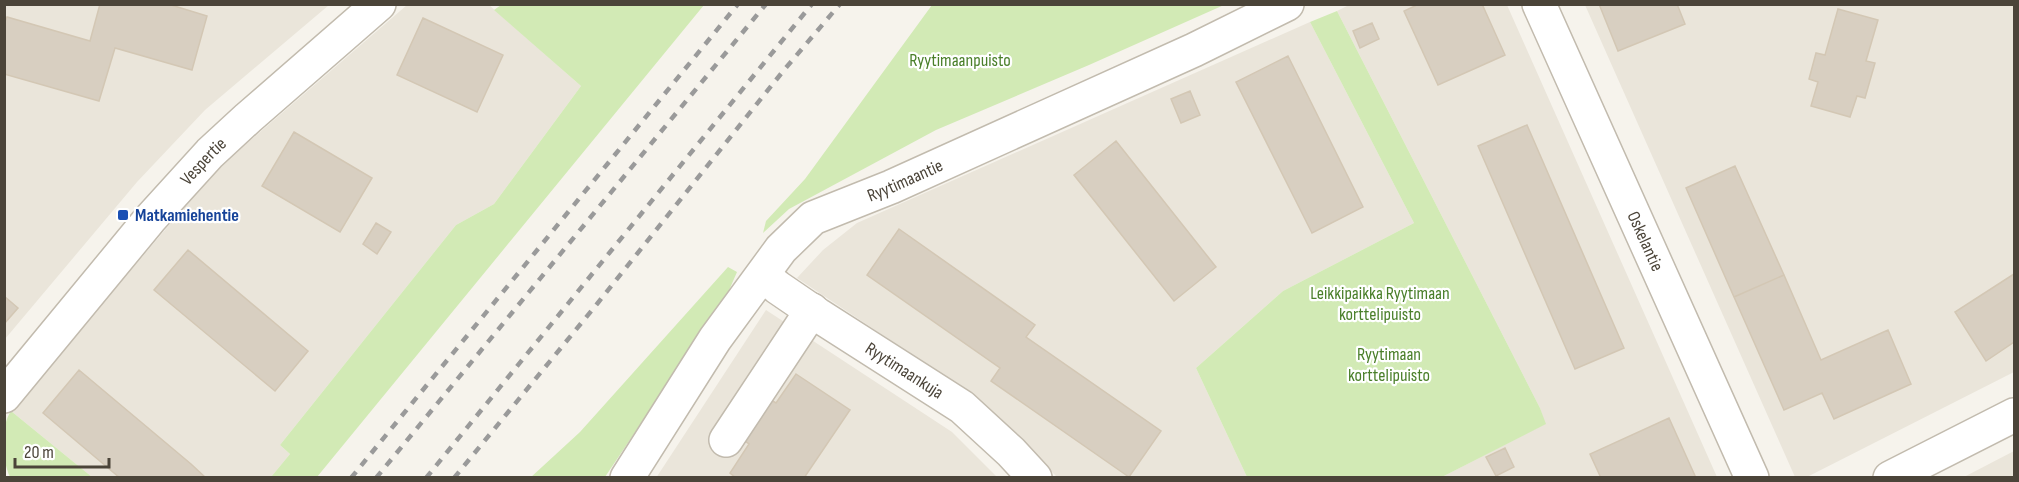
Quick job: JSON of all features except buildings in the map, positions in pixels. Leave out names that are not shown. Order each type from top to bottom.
[{"type":"street","name":"Vespertie","points":[[4,396],[156,213],[210,153],[379,4]]},
{"type":"street","name":"Ryytimaantie","points":[[627,477],[715,339],[781,249],[813,218],[922,173],[1194,50],[1287,4]]},
{"type":"street","name":"Oskelantie","points":[[1547,7],[1752,477]]},
{"type":"street","name":"Ryytimaankuja","points":[[764,275],[777,287],[962,407],[1035,477]]},
{"type":"street","points":[[726,440],[812,310]]},
{"type":"street","points":[[1890,477],[2014,415]]},
{"type":"shaded area","points":[[1351,4],[1507,5],[1717,477],[1442,477],[1545,424],[1540,408],[1337,11]]},
{"type":"shaded area","points":[[5,5],[329,5],[205,110],[137,182],[5,339]]},
{"type":"shaded area","points":[[407,5],[489,5],[581,86],[494,204],[456,225],[280,445],[290,454],[271,477],[92,477],[11,411],[216,170]]},
{"type":"shaded area","points":[[1585,5],[2014,5],[2014,372],[1807,477],[1795,477]]},
{"type":"shaded area","points":[[1310,22],[1414,223],[1283,291],[1196,368],[1247,477],[1057,477],[980,400],[797,278],[823,250],[857,223]]},
{"type":"shaded area","points":[[766,310],[952,432],[997,477],[656,478]]},
{"type":"shaded area","points":[[2014,451],[2014,477],[1964,477]]},
{"type":"green space","points":[[501,5],[704,5],[317,477],[271,477],[290,454],[280,445],[456,225],[494,204],[581,86],[494,10]]},
{"type":"green space","name":"Ryytimaanpuisto","points":[[932,5],[1224,5],[936,130],[789,209],[763,233],[766,221],[805,179]]},
{"type":"green space","name":"Ryytimaan korttelipuisto","points":[[1337,11],[1540,408],[1546,424],[1442,477],[1247,477],[1196,368],[1283,291],[1414,223],[1310,22]]},
{"type":"green space","points":[[728,267],[737,272],[727,295],[605,477],[530,478],[580,432]]},
{"type":"green space","points":[[11,411],[92,477],[10,477],[3,444],[5,426]]},
{"type":"railway","points":[[351,478],[738,4]]},
{"type":"railway","points":[[376,478],[766,4]]},
{"type":"railway","points":[[426,478],[812,4]]},
{"type":"railway","points":[[454,478],[840,4]]},
{"type":"place","name":"Matkamiehentie","points":[[123,215]]},
{"type":"park label","name":"Leikkipaikka Ryytimaan korttelipuisto","points":[[1380,303]]}]
